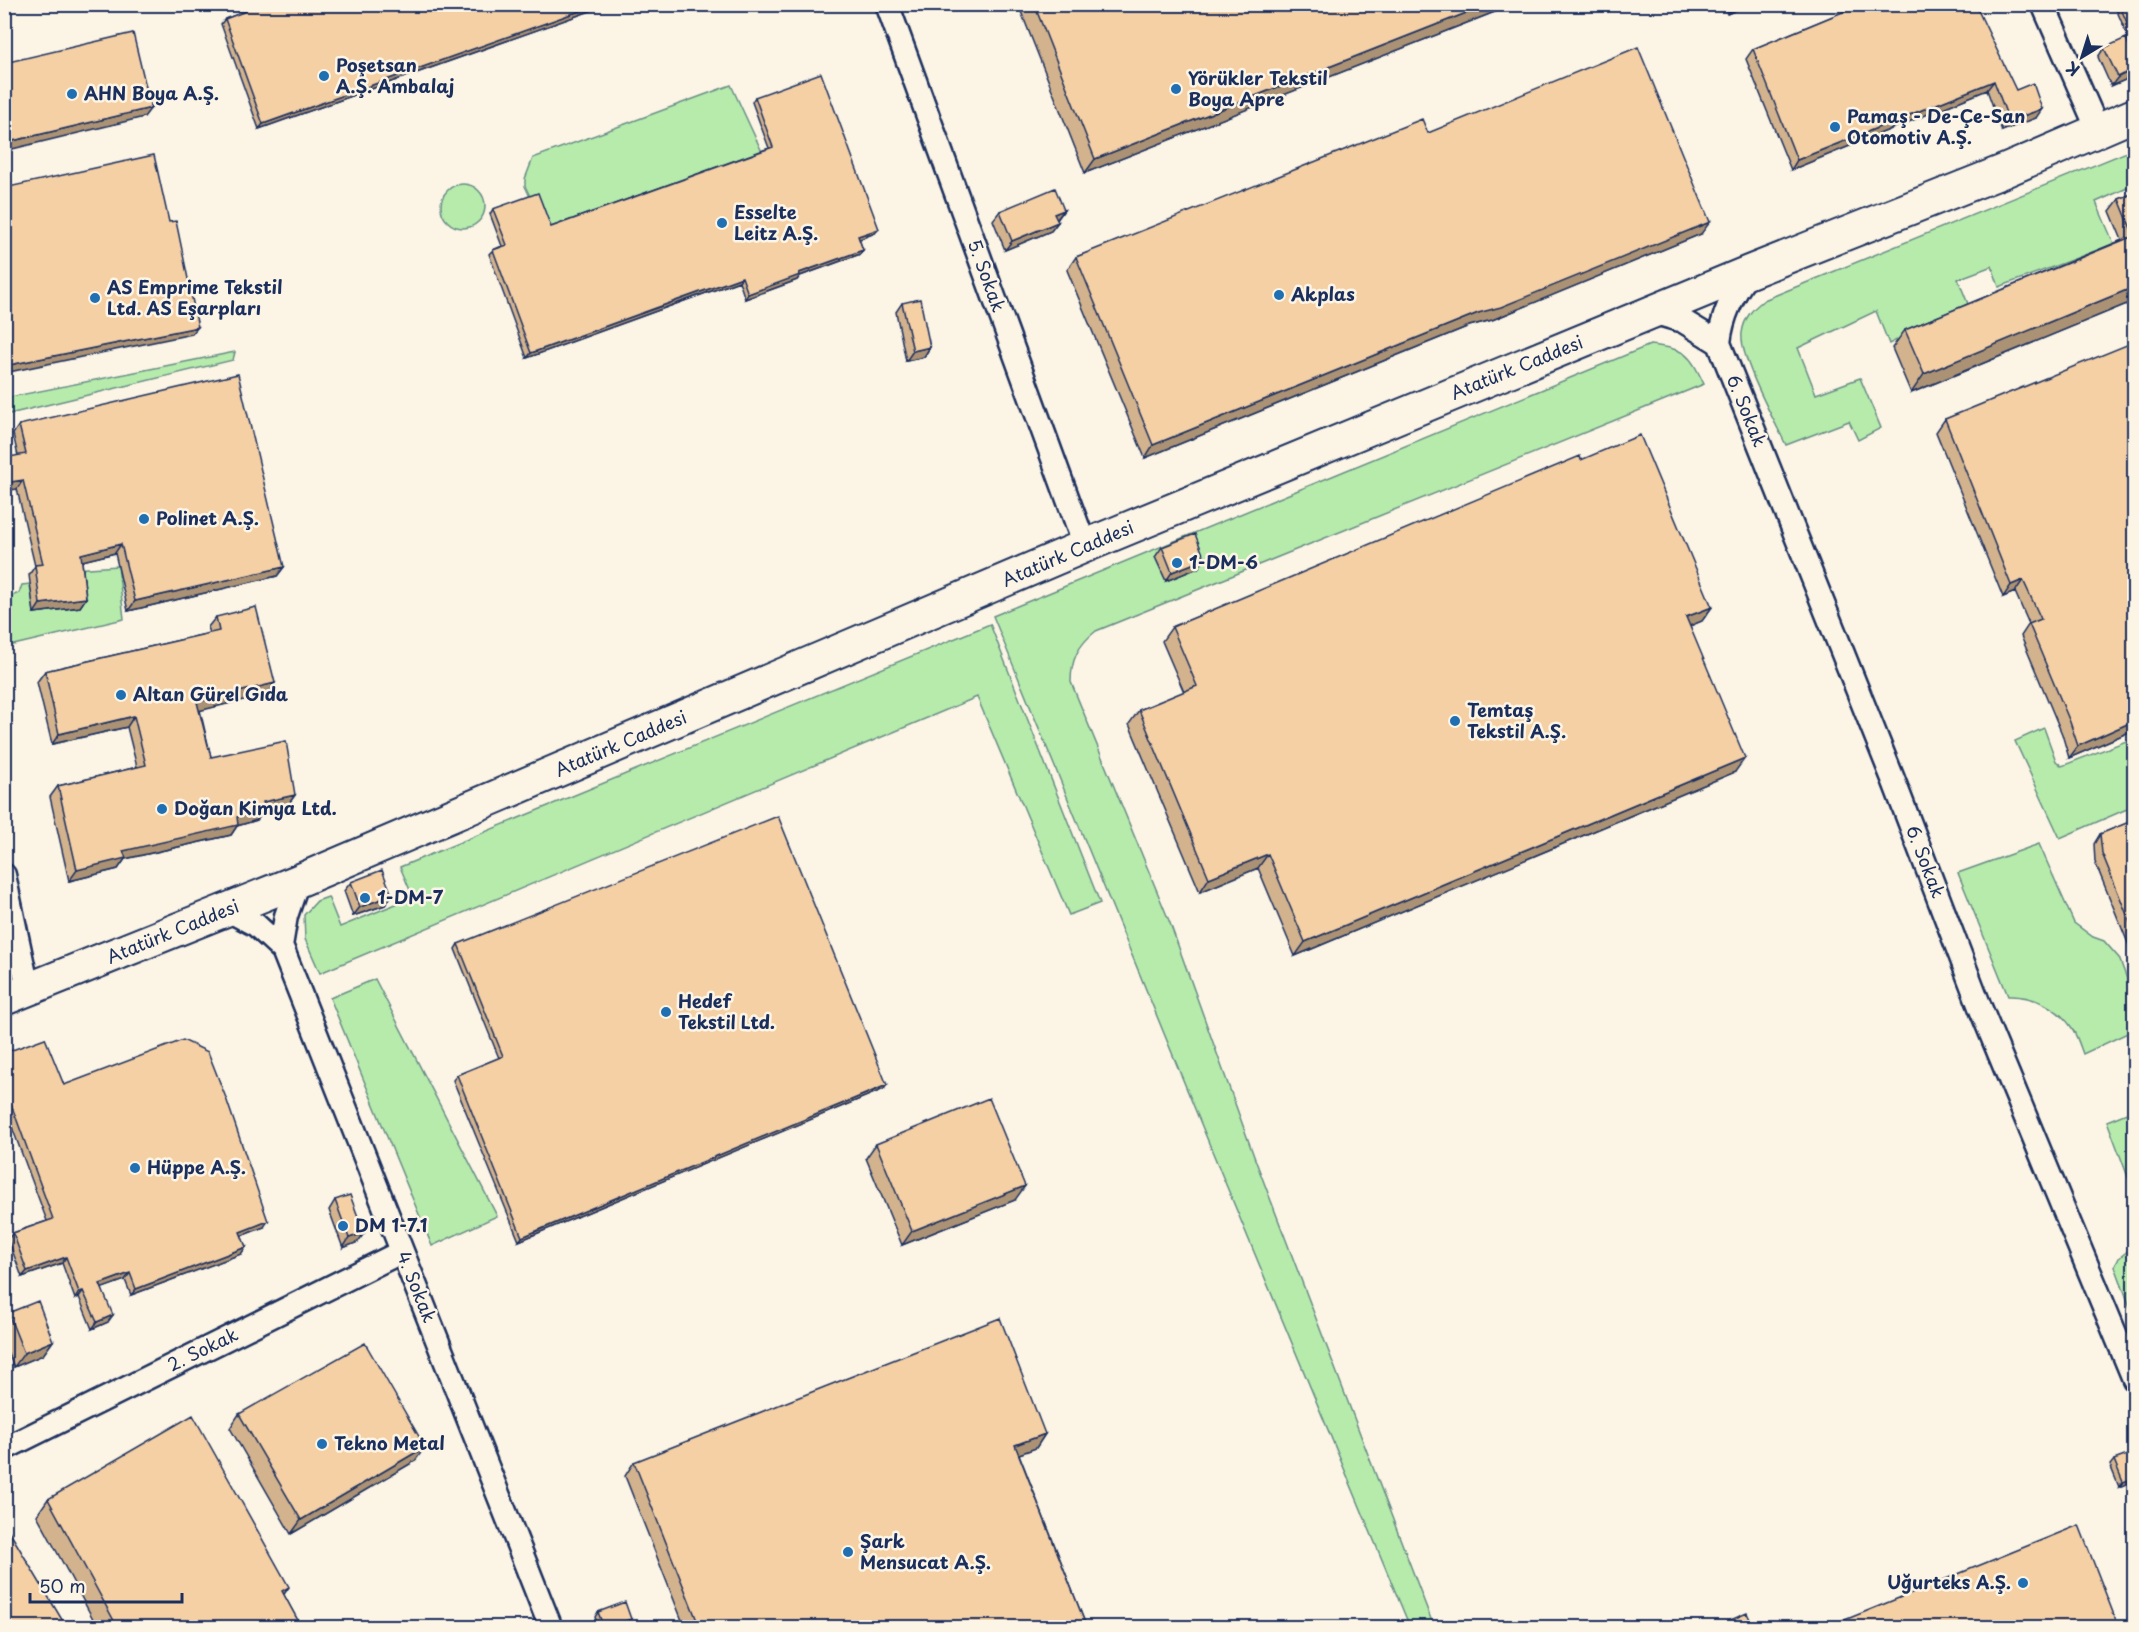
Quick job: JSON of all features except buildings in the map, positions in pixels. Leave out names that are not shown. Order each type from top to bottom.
[{"type":"street","name":"5. Sokak","points":[[887,4],[1085,546]]},
{"type":"street","points":[[2043,4],[2098,130]]},
{"type":"street","name":"Atatürk Caddesi","points":[[16,994],[298,881],[1085,546],[1749,272],[2004,171],[2134,115]]},
{"type":"street","points":[[1652,312],[1683,321],[1719,343],[1721,328],[1731,300],[1749,272]]},
{"type":"street","name":"6. Sokak","points":[[1719,343],[1893,778],[1980,1007],[2134,1379]]},
{"type":"street","points":[[4,875],[16,994]]},
{"type":"street","points":[[281,946],[286,916],[298,881]]},
{"type":"street","points":[[228,910],[256,925],[281,946]]},
{"type":"street","name":"4. Sokak","points":[[281,946],[551,1628]]},
{"type":"street","name":"2. Sokak","points":[[4,1449],[401,1252]]},
{"type":"green space","points":[[731,85],[763,154],[547,232],[525,186],[525,179],[533,158]]},
{"type":"green space","points":[[2134,149],[2134,185],[2096,202],[2114,244],[1999,287],[1992,266],[1958,279],[1968,304],[1889,344],[1876,311],[1798,348],[1816,394],[1860,378],[1881,428],[1858,440],[1849,421],[1786,445],[1752,373],[1743,344],[1742,333],[1745,323],[1749,314],[1760,303]]},
{"type":"green space","points":[[463,184],[478,191],[485,206],[478,221],[463,228],[448,221],[441,206],[448,191]]},
{"type":"green space","points":[[1650,345],[1672,348],[1685,354],[1704,384],[1096,631],[1080,647],[1072,667],[1071,682],[1170,923],[1255,1159],[1434,1627],[1410,1627],[993,616]]},
{"type":"green space","points":[[235,352],[233,360],[5,415],[5,398]]},
{"type":"green space","points":[[118,566],[124,619],[5,647],[5,599],[19,593],[22,585],[30,584],[34,613],[79,607],[75,569]]},
{"type":"green space","points":[[990,624],[1100,903],[1069,915],[977,697],[320,973],[305,939],[304,915],[317,901],[328,897],[340,927],[413,897],[400,867]]},
{"type":"green space","points":[[2044,728],[2056,761],[2062,766],[2134,738],[2134,806],[2060,838],[2015,741]]},
{"type":"green space","points":[[2039,844],[2074,923],[2093,937],[2104,941],[2119,958],[2134,997],[2134,1030],[2083,1054],[2072,1028],[2052,1008],[2035,1000],[2008,996],[1958,873]]},
{"type":"green space","points":[[375,979],[497,1216],[432,1246],[330,998]]},
{"type":"green space","points":[[2134,1110],[2134,1193],[2107,1121]]},
{"type":"green space","points":[[2134,1246],[2134,1318],[2115,1266],[2119,1258]]},
{"type":"place","name":"Poşetsan A.Ş. Ambalaj","points":[[324,76]]},
{"type":"place","name":"Yörükler Tekstil Boya Apre","points":[[1176,89]]},
{"type":"place","name":"AHN Boya A.Ş.","points":[[72,94]]},
{"type":"place","name":"Pamaş - De-Çe-San Otomotiv A.Ş.","points":[[1835,127]]},
{"type":"place","name":"Esselte Leitz A.Ş.","points":[[722,223]]},
{"type":"place","name":"Akplas","points":[[1279,295]]},
{"type":"place","name":"AS Emprime Tekstil Ltd. AS Eşarpları","points":[[95,298]]},
{"type":"place","name":"Polinet A.Ş.","points":[[144,519]]},
{"type":"place","name":"1-DM-6","points":[[1177,563]]},
{"type":"place","name":"Altan Gürel Gıda","points":[[121,695]]},
{"type":"place","name":"Temtaş Tekstil A.Ş.","points":[[1455,721]]},
{"type":"place","name":"Doğan Kimya Ltd.","points":[[162,809]]},
{"type":"place","name":"1-DM-7","points":[[365,898]]},
{"type":"place","name":"Hedef Tekstil Ltd.","points":[[666,1012]]},
{"type":"place","name":"Hüppe A.Ş.","points":[[135,1168]]},
{"type":"place","name":"DM 1-7.1","points":[[343,1226]]},
{"type":"place","name":"Tekno Metal","points":[[322,1444]]},
{"type":"place","name":"Şark Mensucat A.Ş.","points":[[848,1552]]},
{"type":"place","name":"Uğurteks A.Ş.","points":[[2023,1583]]}]
